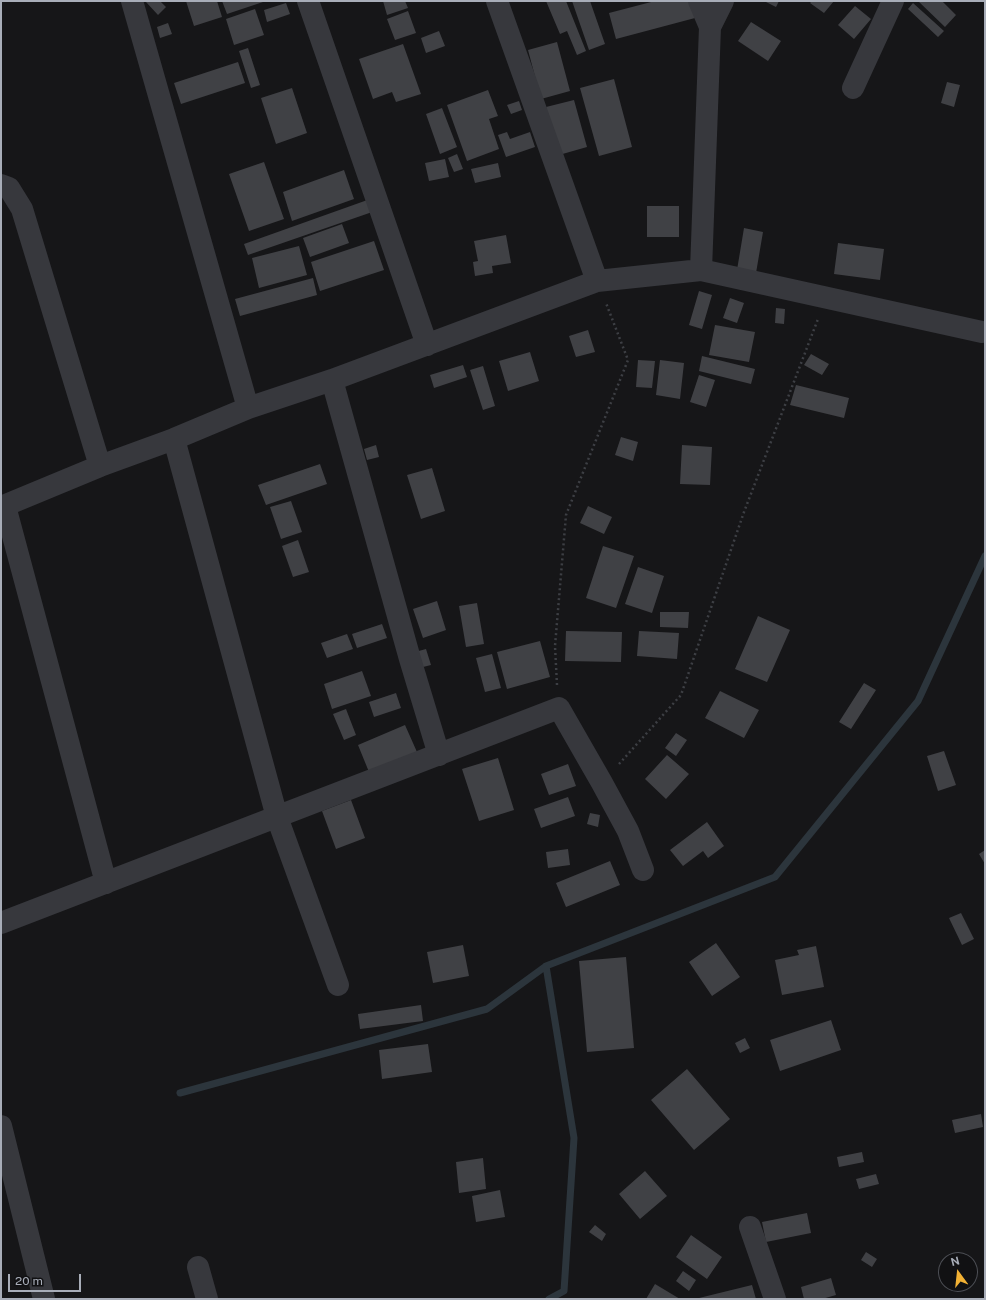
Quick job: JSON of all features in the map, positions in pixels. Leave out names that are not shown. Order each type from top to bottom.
[{"type":"street","points":[[132,1],[248,408]]},
{"type":"street","points":[[308,1],[427,345]]},
{"type":"street","points":[[497,1],[598,281]]},
{"type":"street","points":[[699,1],[710,27]]},
{"type":"street","points":[[701,270],[710,27],[723,1]]},
{"type":"street","points":[[853,88],[893,1]]},
{"type":"street","points":[[1,185],[9,188],[22,209],[100,466]]},
{"type":"street","points":[[106,883],[3,506],[100,466],[174,439],[248,408],[332,380],[598,281],[701,270],[744,281],[826,296],[982,332]]},
{"type":"street","points":[[332,380],[410,659],[439,755]]},
{"type":"street","points":[[174,439],[277,817],[338,985]]},
{"type":"street","points":[[1,923],[559,708],[628,831],[643,870]]},
{"type":"street","points":[[1,1126],[44,1299]]},
{"type":"street","points":[[750,1227],[775,1299]]},
{"type":"street","points":[[198,1267],[207,1299]]},
{"type":"path","points":[[559,708],[555,646],[566,515],[628,360],[598,281]]},
{"type":"path","points":[[602,783],[681,695],[744,512],[826,296]]},
{"type":"building","points":[[160,1],[166,7],[158,15],[146,2]]},
{"type":"building","points":[[186,1],[217,1],[222,17],[194,26]]},
{"type":"building","points":[[222,1],[266,1],[227,14]]},
{"type":"building","points":[[383,1],[405,1],[408,8],[387,15]]},
{"type":"building","points":[[546,1],[566,1],[586,51],[577,55],[567,31],[560,34]]},
{"type":"building","points":[[572,1],[590,1],[605,44],[589,50]]},
{"type":"building","points":[[655,1],[691,1],[695,18],[616,39],[609,13]]},
{"type":"building","points":[[764,1],[779,1],[776,7]]},
{"type":"building","points":[[812,1],[834,1],[824,13],[810,3]]},
{"type":"building","points":[[918,1],[942,1],[956,15],[945,27]]},
{"type":"building","points":[[286,3],[290,14],[267,22],[264,10]]},
{"type":"building","points":[[913,3],[944,31],[938,37],[908,9]]},
{"type":"building","points":[[855,6],[871,19],[854,39],[838,25]]},
{"type":"building","points":[[255,9],[264,35],[234,45],[226,19]]},
{"type":"building","points":[[408,11],[416,33],[395,40],[387,19]]},
{"type":"building","points":[[751,22],[781,41],[768,61],[738,41]]},
{"type":"building","points":[[168,23],[172,34],[160,38],[157,27]]},
{"type":"building","points":[[439,31],[445,46],[426,53],[421,38]]},
{"type":"building","points":[[557,42],[570,91],[541,99],[528,50]]},
{"type":"building","points":[[403,44],[421,94],[396,102],[392,92],[373,99],[359,59]]},
{"type":"building","points":[[248,48],[260,85],[251,88],[239,51]]},
{"type":"building","points":[[238,62],[245,83],[181,104],[174,83]]},
{"type":"building","points":[[614,79],[632,147],[599,156],[580,88]]},
{"type":"building","points":[[947,82],[960,85],[954,107],[941,103]]},
{"type":"building","points":[[292,88],[307,133],[276,144],[261,98]]},
{"type":"building","points":[[488,90],[498,116],[489,119],[499,149],[467,161],[447,105]]},
{"type":"building","points":[[574,100],[587,147],[559,155],[546,107]]},
{"type":"building","points":[[519,101],[522,110],[511,114],[507,105]]},
{"type":"building","points":[[442,108],[457,147],[440,154],[426,114]]},
{"type":"building","points":[[507,132],[510,139],[530,132],[535,147],[506,157],[498,135]]},
{"type":"building","points":[[457,154],[463,169],[454,172],[448,158]]},
{"type":"building","points":[[445,159],[449,177],[429,181],[425,163]]},
{"type":"building","points":[[264,162],[284,219],[249,231],[229,174]]},
{"type":"building","points":[[498,163],[501,177],[475,183],[471,169]]},
{"type":"building","points":[[344,170],[354,199],[292,221],[283,192]]},
{"type":"building","points":[[373,198],[378,210],[248,255],[244,244]]},
{"type":"building","points":[[647,206],[679,206],[679,237],[647,237]]},
{"type":"building","points":[[342,224],[349,243],[310,257],[303,238]]},
{"type":"building","points":[[744,228],[763,232],[756,273],[737,270]]},
{"type":"building","points":[[506,235],[511,263],[492,266],[493,273],[475,276],[473,262],[478,261],[474,241]]},
{"type":"building","points":[[374,241],[384,270],[320,291],[311,262]]},
{"type":"building","points":[[838,243],[884,249],[880,280],[834,274]]},
{"type":"building","points":[[299,246],[307,275],[259,288],[252,258]]},
{"type":"building","points":[[313,278],[317,295],[240,316],[235,299]]},
{"type":"building","points":[[699,291],[712,295],[702,329],[689,325]]},
{"type":"building","points":[[730,298],[744,303],[737,323],[723,318]]},
{"type":"building","points":[[776,308],[785,309],[784,324],[775,323]]},
{"type":"building","points":[[715,325],[755,332],[749,362],[709,355]]},
{"type":"building","points":[[588,330],[595,352],[576,357],[569,336]]},
{"type":"building","points":[[530,352],[539,381],[508,391],[499,361]]},
{"type":"building","points":[[811,354],[829,364],[822,375],[804,365]]},
{"type":"building","points":[[702,356],[755,369],[751,384],[699,371]]},
{"type":"building","points":[[638,360],[655,361],[652,388],[636,387]]},
{"type":"building","points":[[660,360],[684,363],[680,399],[656,395]]},
{"type":"building","points":[[463,365],[467,377],[434,388],[430,375]]},
{"type":"building","points":[[483,366],[495,406],[483,410],[470,370]]},
{"type":"building","points":[[699,375],[715,380],[706,407],[690,402]]},
{"type":"building","points":[[796,385],[849,398],[844,418],[790,405]]},
{"type":"building","points":[[621,437],[638,442],[633,461],[615,455]]},
{"type":"building","points":[[376,445],[379,457],[367,460],[364,449]]},
{"type":"building","points":[[682,445],[712,447],[710,485],[680,484]]},
{"type":"building","points":[[320,464],[327,484],[266,505],[258,485]]},
{"type":"building","points":[[432,468],[445,511],[421,519],[407,475]]},
{"type":"building","points":[[291,501],[302,532],[281,539],[270,507]]},
{"type":"building","points":[[588,506],[612,517],[604,534],[580,523]]},
{"type":"building","points":[[298,540],[309,572],[293,577],[282,546]]},
{"type":"building","points":[[603,546],[634,556],[616,608],[586,598]]},
{"type":"building","points":[[638,567],[664,576],[652,613],[625,604]]},
{"type":"building","points":[[437,601],[446,630],[423,638],[413,609]]},
{"type":"building","points":[[477,603],[484,644],[466,647],[459,606]]},
{"type":"building","points":[[660,612],[689,612],[688,628],[660,627]]},
{"type":"building","points":[[758,616],[790,630],[767,682],[735,669]]},
{"type":"building","points":[[382,624],[387,638],[357,648],[352,634]]},
{"type":"building","points":[[566,631],[622,632],[621,662],[565,661]]},
{"type":"building","points":[[639,631],[679,633],[677,659],[637,656]]},
{"type":"building","points":[[347,634],[353,649],[327,658],[321,643]]},
{"type":"building","points":[[540,641],[550,677],[507,689],[497,652]]},
{"type":"building","points":[[426,649],[431,665],[419,668],[415,652]]},
{"type":"building","points":[[492,654],[501,688],[485,692],[476,658]]},
{"type":"building","points":[[362,671],[371,696],[332,709],[324,684]]},
{"type":"building","points":[[864,683],[876,690],[851,729],[839,722]]},
{"type":"building","points":[[720,691],[759,710],[744,738],[705,718]]},
{"type":"building","points":[[396,693],[401,708],[374,717],[369,702]]},
{"type":"building","points":[[346,709],[356,735],[344,740],[333,714]]},
{"type":"building","points":[[405,725],[417,752],[369,772],[358,745]]},
{"type":"building","points":[[676,733],[687,740],[676,756],[665,748]]},
{"type":"building","points":[[944,751],[956,785],[938,791],[927,756]]},
{"type":"building","points":[[667,755],[689,774],[666,799],[645,779]]},
{"type":"building","points":[[498,758],[514,810],[479,821],[462,769]]},
{"type":"building","points":[[568,764],[576,786],[549,795],[541,774]]},
{"type":"building","points":[[568,797],[575,816],[541,828],[534,809]]},
{"type":"building","points":[[351,800],[365,838],[336,849],[322,811]]},
{"type":"building","points":[[590,813],[600,815],[598,827],[587,824]]},
{"type":"building","points":[[707,822],[724,846],[708,858],[703,851],[683,866],[670,850]]},
{"type":"building","points":[[568,849],[570,865],[548,868],[546,852]]},
{"type":"building","points":[[985,850],[985,864],[979,854]]},
{"type":"building","points":[[610,861],[620,885],[566,907],[556,883]]},
{"type":"building","points":[[961,913],[974,939],[962,945],[949,918]]},
{"type":"building","points":[[716,943],[740,977],[712,996],[689,962]]},
{"type":"building","points":[[463,945],[469,976],[433,983],[427,952]]},
{"type":"building","points":[[816,946],[824,987],[782,995],[775,960],[799,955],[797,950]]},
{"type":"building","points":[[626,957],[634,1048],[587,1052],[579,961]]},
{"type":"building","points":[[421,1005],[423,1021],[360,1029],[358,1014]]},
{"type":"building","points":[[831,1020],[841,1050],[780,1071],[770,1040]]},
{"type":"building","points":[[745,1038],[750,1048],[740,1053],[735,1043]]},
{"type":"building","points":[[428,1044],[432,1072],[382,1079],[379,1050]]},
{"type":"building","points":[[687,1069],[730,1119],[694,1150],[651,1100]]},
{"type":"building","points":[[981,1114],[983,1127],[955,1133],[952,1120]]},
{"type":"building","points":[[862,1152],[864,1162],[839,1167],[837,1157]]},
{"type":"building","points":[[483,1158],[486,1189],[459,1193],[456,1162]]},
{"type":"building","points":[[645,1171],[667,1196],[640,1219],[619,1194]]},
{"type":"building","points":[[876,1174],[879,1184],[859,1189],[856,1179]]},
{"type":"building","points":[[500,1190],[505,1217],[476,1222],[472,1196]]},
{"type":"building","points":[[807,1213],[811,1233],[766,1242],[762,1222]]},
{"type":"building","points":[[595,1225],[606,1234],[602,1241],[589,1232]]},
{"type":"building","points":[[691,1235],[722,1257],[707,1279],[676,1257]]},
{"type":"building","points":[[866,1252],[877,1259],[872,1267],[861,1260]]},
{"type":"building","points":[[683,1271],[696,1280],[689,1291],[676,1281]]},
{"type":"building","points":[[831,1278],[836,1295],[822,1299],[804,1299],[801,1287]]},
{"type":"building","points":[[655,1284],[680,1299],[646,1299]]},
{"type":"building","points":[[752,1285],[756,1299],[699,1299],[699,1298]]},
{"type":"waterway","points":[[180,1093],[487,1009],[546,966],[775,877],[918,701],[985,556]]},
{"type":"waterway","points":[[546,966],[574,1138],[564,1291],[549,1299]]}]
